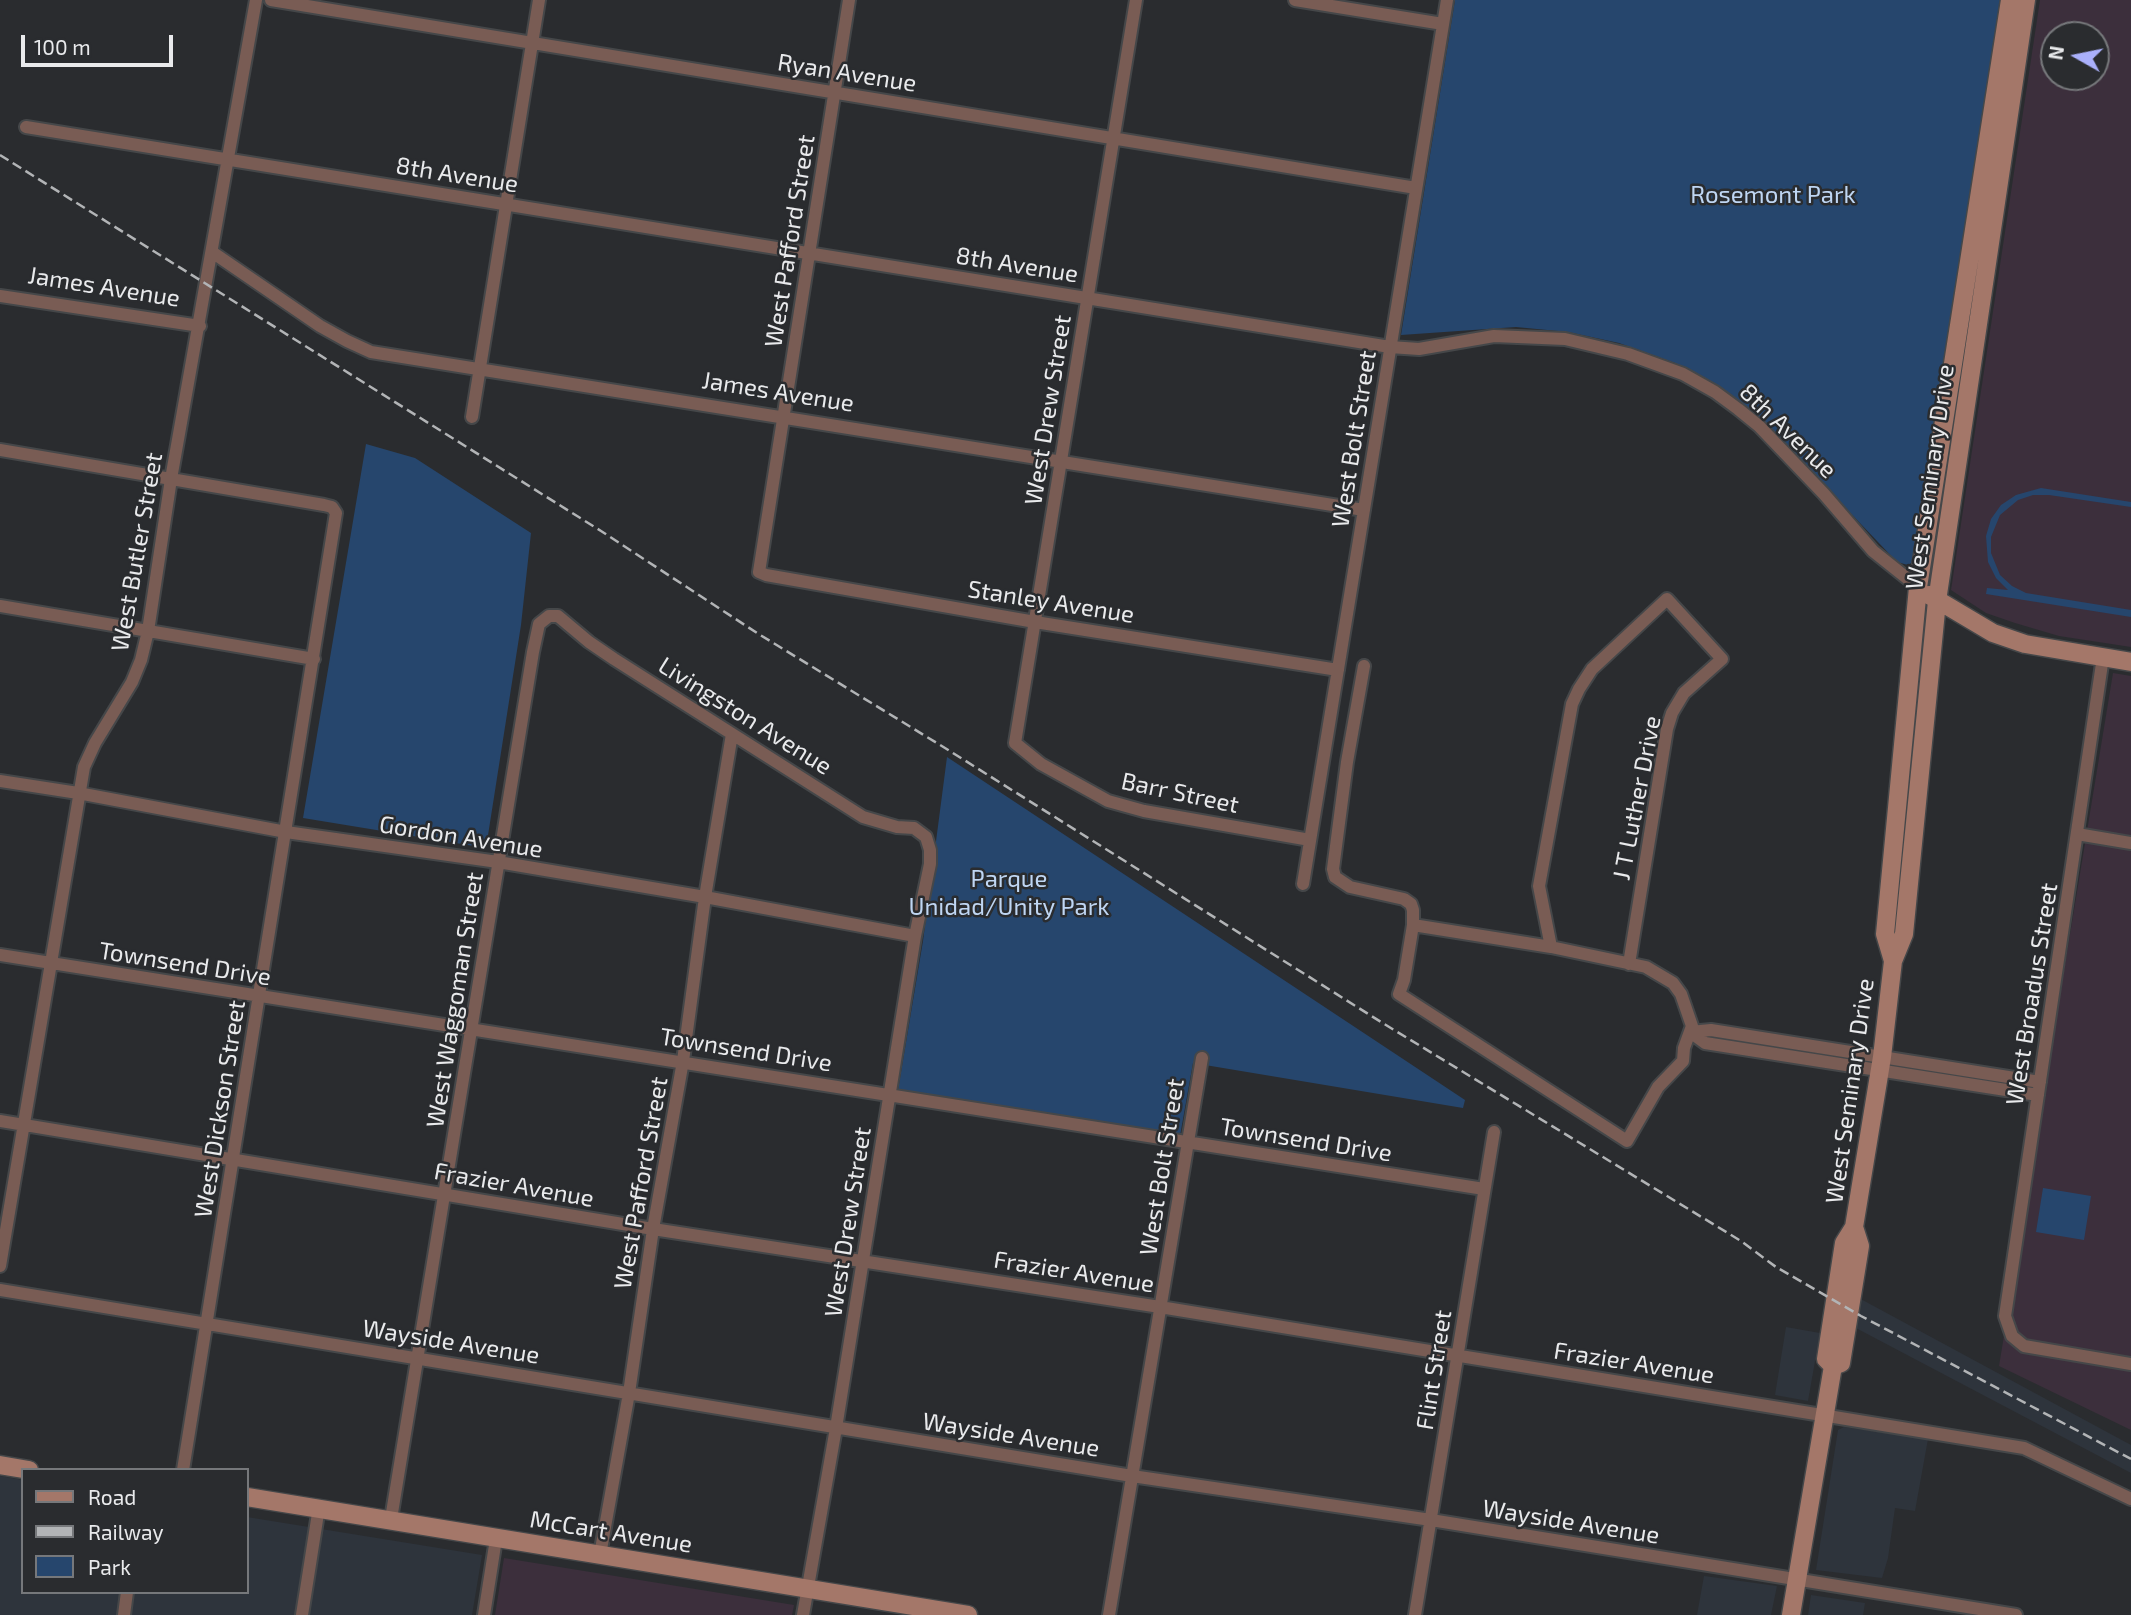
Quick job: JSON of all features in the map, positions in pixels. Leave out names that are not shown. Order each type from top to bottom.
[{"type":"main road","name":"West Seminary Drive","points":[[1893,961],[1885,934],[1918,587],[2010,0]]},
{"type":"main road","name":"West Seminary Drive","points":[[1791,1615],[1833,1366],[1841,1363],[1860,1245],[1854,1227],[1893,961],[1904,933],[1937,601],[2026,0]]},
{"type":"main road","points":[[1979,188],[1997,191]]},
{"type":"main road","points":[[1942,425],[1962,429]]},
{"type":"main road","points":[[1918,587],[1993,633],[2025,644],[2131,662]]},
{"type":"main road","points":[[0,1465],[21,1469]]},
{"type":"main road","name":"McCart Avenue","points":[[248,1497],[968,1615]]},
{"type":"street","name":"West Butler Street","points":[[0,1266],[84,767],[95,743],[132,682],[148,631],[171,479],[256,0]]},
{"type":"street","name":"Ryan Avenue","points":[[271,0],[1416,188]]},
{"type":"street","points":[[472,417],[539,0]]},
{"type":"street","name":"West Pafford Street","points":[[759,572],[849,0]]},
{"type":"street","name":"West Drew Street","points":[[1015,743],[1136,0]]},
{"type":"street","points":[[1296,0],[1443,24]]},
{"type":"street","name":"West Bolt Street","points":[[1303,884],[1447,0]]},
{"type":"street","name":"8th Avenue","points":[[26,127],[1390,346],[1419,349],[1494,336],[1565,340],[1628,354],[1684,374],[1715,392],[1759,426],[1824,494],[1873,551],[1918,587]]},
{"type":"street","name":"James Avenue","points":[[212,252],[320,326],[371,352],[1364,510]]},
{"type":"street","name":"James Avenue","points":[[0,296],[200,326]]},
{"type":"street","points":[[0,450],[171,479]]},
{"type":"street","name":"West Dickson Street","points":[[171,479],[332,507],[336,513],[183,1468]]},
{"type":"street","name":"Stanley Avenue","points":[[759,572],[1035,622],[1338,670]]},
{"type":"street","name":"J T Luther Drive","points":[[1551,947],[1539,886],[1572,704],[1578,689],[1592,669],[1667,599],[1722,659],[1684,693],[1672,713],[1667,729],[1629,964]]},
{"type":"street","points":[[0,606],[314,659]]},
{"type":"street","name":"Livingston Avenue","points":[[549,616],[558,616],[614,659],[863,817],[897,827],[914,828],[926,837]]},
{"type":"street","name":"West Waggoman Street","points":[[391,1519],[533,652],[539,624],[549,616]]},
{"type":"street","name":"West Broadus Street","points":[[2103,657],[2005,1316],[2012,1336],[2024,1346],[2131,1364]]},
{"type":"street","points":[[1364,666],[1345,776],[1333,869],[1335,877],[1350,887],[1404,899],[1411,904],[1413,925],[1404,980],[1399,994],[1627,1141],[1658,1087],[1683,1061],[1692,1026],[1688,1009],[1673,984],[1646,967],[1551,947],[1413,925]]},
{"type":"street","name":"West Pafford Street","points":[[600,1555],[683,1061],[705,897],[732,733]]},
{"type":"street","name":"Barr Street","points":[[1015,743],[1041,764],[1108,801],[1144,811],[1310,839]]},
{"type":"street","name":"Gordon Avenue","points":[[0,781],[286,832],[498,862],[705,897],[915,936]]},
{"type":"street","points":[[2077,834],[2131,843]]},
{"type":"street","name":"West Drew Street","points":[[803,1615],[836,1428],[915,936],[930,864],[926,837]]},
{"type":"street","name":"Townsend Drive","points":[[0,955],[1484,1189]]},
{"type":"street","points":[[1689,1032],[1711,1030],[1812,1046],[1880,1064],[2038,1095]]},
{"type":"street","points":[[1689,1032],[1705,1043],[1810,1060],[1880,1064],[2040,1082]]},
{"type":"street","points":[[1810,1060],[1812,1046]]},
{"type":"street","name":"West Bolt Street","points":[[1109,1615],[1202,1058]]},
{"type":"street","name":"Frazier Avenue","points":[[0,1121],[653,1229],[1160,1307],[2024,1448],[2131,1499]]},
{"type":"street","name":"Flint Street","points":[[1415,1615],[1494,1132]]},
{"type":"street","name":"Wayside Avenue","points":[[0,1290],[1132,1476],[1431,1520],[2015,1615]]},
{"type":"street","points":[[302,1615],[319,1507]]},
{"type":"street","points":[[484,1615],[496,1539]]},
{"type":"street","points":[[124,1615],[127,1594]]},
{"type":"shaded area","points":[[2040,0],[2131,0],[2131,647],[2059,636],[1986,613],[1951,590]]},
{"type":"shaded area","points":[[2113,673],[2131,676],[2131,1430],[1999,1366]]},
{"type":"shaded area","points":[[1857,1297],[2131,1445],[2131,1473],[1854,1327]]},
{"type":"shaded area","points":[[1786,1327],[1820,1333],[1808,1401],[1775,1395]]},
{"type":"shaded area","points":[[1844,1427],[1928,1439],[1915,1511],[1895,1508],[1888,1558],[1882,1578],[1816,1570],[1838,1430]]},
{"type":"shaded area","points":[[0,1476],[21,1480],[21,1594],[248,1594],[248,1517],[482,1555],[472,1615],[0,1615]]},
{"type":"shaded area","points":[[504,1558],[794,1605],[792,1615],[495,1615]]},
{"type":"shaded area","points":[[1704,1576],[1777,1586],[1771,1615],[1697,1615]]},
{"type":"shaded area","points":[[1811,1595],[1865,1603],[1863,1615],[1808,1615]]},
{"type":"green space","name":"Rosemont Park","points":[[1455,0],[2001,0],[1916,560],[1908,565],[1897,562],[1758,416],[1675,363],[1619,343],[1568,332],[1516,327],[1401,335]]},
{"type":"green space","points":[[366,444],[415,458],[531,533],[521,625],[486,848],[303,818]]},
{"type":"green space","points":[[2041,488],[2131,502],[2131,507],[2049,495],[2033,495],[2018,500],[2000,515],[1991,537],[1991,553],[2000,575],[2012,586],[2026,593],[2131,610],[2131,617],[1986,594],[1987,588],[2008,590],[1996,578],[1988,562],[1986,536],[1991,519],[2001,505],[2016,495]]},
{"type":"green space","name":"Parque Unidad/Unity Park","points":[[947,757],[1465,1100],[1463,1108],[1193,1063],[1180,1136],[898,1090],[923,941]]},
{"type":"green space","points":[[2043,1188],[2091,1196],[2084,1240],[2036,1232]]},
{"type":"railway","points":[[0,155],[601,531],[757,633],[1381,1022],[1741,1241],[1776,1267],[1861,1316],[2131,1459]]}]
